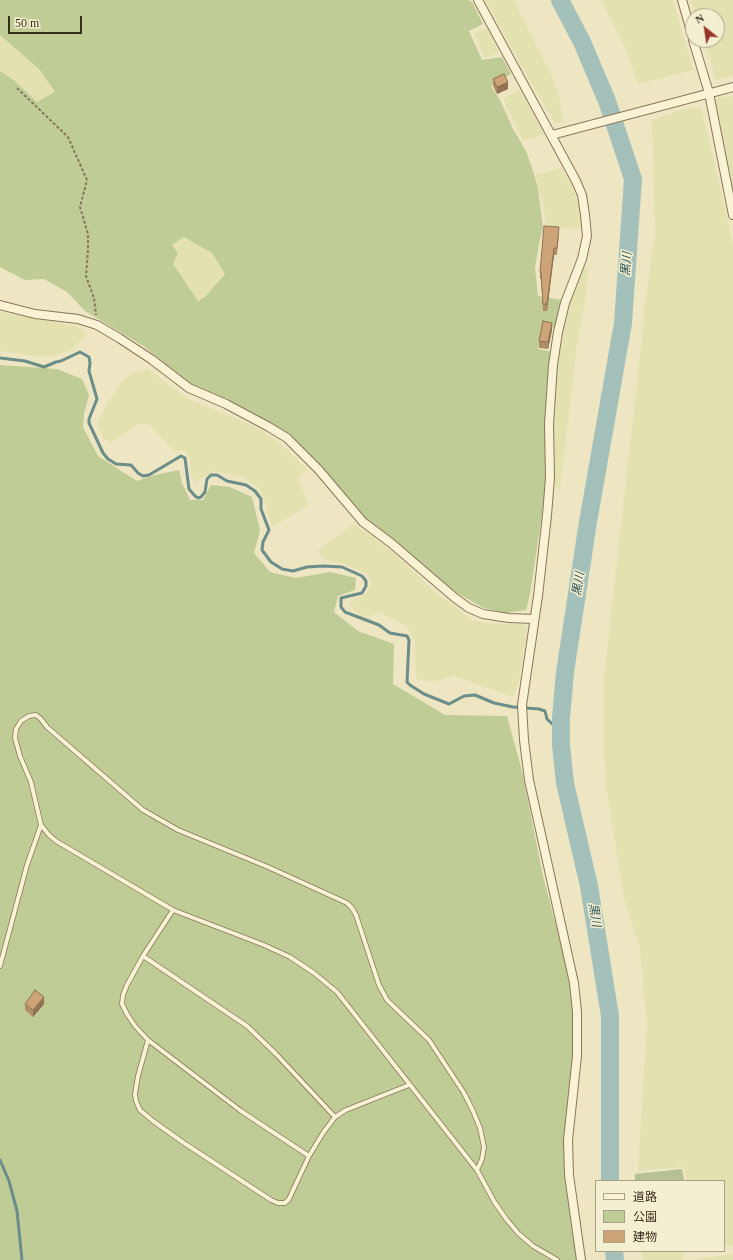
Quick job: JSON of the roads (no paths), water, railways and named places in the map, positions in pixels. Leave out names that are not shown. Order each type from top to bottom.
[{"type":"street","points":[[478,0],[576,181],[582,195],[587,236],[582,259],[565,303],[558,332],[553,365],[549,424],[550,478],[548,508],[522,705],[524,740],[529,780],[574,983],[577,1056],[568,1140],[569,1175],[581,1260]]},
{"type":"street","points":[[682,0],[685,11]]},
{"type":"street","points":[[696,48],[709,94],[733,215]]},
{"type":"street","points":[[552,135],[733,87]]},
{"type":"street","points":[[0,305],[35,314],[78,318],[97,325],[151,359],[189,388],[226,404],[287,438],[318,468],[363,522],[391,543],[455,598],[470,608],[484,614],[509,618],[534,619]]},
{"type":"lane","points":[[477,1170],[482,1159],[484,1147],[480,1128],[473,1111],[464,1093],[429,1040],[387,1000],[379,985],[356,915],[347,903],[268,867],[178,830],[143,810],[47,727],[36,715],[29,716],[21,721],[16,729],[15,738],[20,756],[31,782],[42,825],[49,835],[56,841],[173,910],[264,945],[290,958],[314,973],[337,992],[409,1085],[453,1138],[477,1170],[496,1203],[518,1233],[533,1246],[557,1260]]},
{"type":"lane","points":[[0,966],[26,865],[42,825]]},
{"type":"lane","points":[[173,910],[126,985],[122,1004],[127,1014],[135,1026],[148,1040],[241,1111],[309,1156]]},
{"type":"lane","points":[[144,956],[247,1026],[276,1054],[335,1117]]},
{"type":"lane","points":[[148,1040],[138,1076],[136,1101],[140,1110],[153,1121],[198,1152],[270,1200],[278,1203],[285,1203],[289,1199],[309,1156],[335,1117],[346,1110],[409,1085]]},
{"type":"waterway","name":"黒川","points":[[560,0],[582,42],[607,101],[633,179],[623,323],[588,522],[565,672],[561,718],[561,745],[565,783],[589,886],[610,1016],[610,1180]]},
{"type":"waterway","points":[[0,358],[25,361],[44,367],[80,352],[89,357],[89,371],[97,399],[89,419],[89,423],[103,453],[108,459],[116,464],[131,465],[143,476],[149,475],[181,456],[185,458],[189,489],[198,498],[205,492],[207,479],[211,475],[217,475],[227,481],[246,485],[255,491],[261,499],[261,509],[269,530],[263,542],[262,550],[271,562],[282,569],[293,571],[307,567],[342,567],[362,576],[366,581],[366,586],[362,593],[341,598],[341,607],[345,612],[379,625],[390,633],[407,636],[409,640],[407,682],[410,685],[424,694],[449,704],[464,696],[475,695],[494,703],[513,707],[539,709],[545,711],[547,719],[561,732]]},
{"type":"waterway","points":[[0,1160],[9,1181],[17,1211],[22,1260]]},
{"type":"waterway","name":"黒川","points":[[614,1252],[615,1260]]}]
